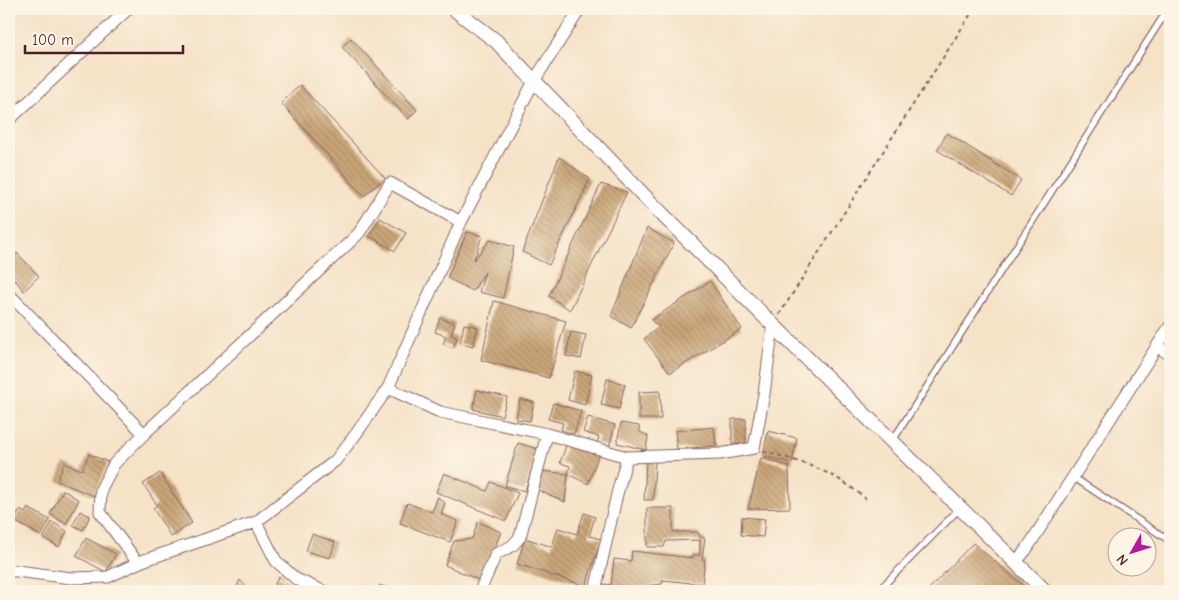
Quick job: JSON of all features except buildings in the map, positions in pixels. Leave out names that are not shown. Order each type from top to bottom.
[{"type":"street","points":[[9,120],[128,9]]},
{"type":"street","points":[[454,9],[496,41],[772,325],[1045,591]]},
{"type":"street","points":[[9,570],[71,578],[108,577],[138,563],[256,522],[335,461],[388,388],[461,222],[534,81],[580,9]]},
{"type":"street","points":[[138,563],[100,512],[101,489],[114,464],[359,233],[390,183],[461,222]]},
{"type":"street","points":[[9,294],[144,434]]},
{"type":"street","points":[[388,388],[440,412],[547,434],[627,457],[720,454],[754,448],[764,394],[772,325]]},
{"type":"street","points":[[1015,562],[1026,550],[1170,326]]},
{"type":"street","points":[[1157,346],[1170,355]]},
{"type":"street","points":[[480,591],[496,554],[512,546],[520,537],[547,434]]},
{"type":"street","points":[[595,591],[627,457]]},
{"type":"street","points":[[256,522],[276,561],[296,578],[323,591]]},
{"type":"lane","points":[[892,442],[1168,9]]},
{"type":"lane","points":[[1073,477],[1170,541]]},
{"type":"lane","points":[[878,591],[960,508]]},
{"type":"path","points":[[772,325],[974,9]]},
{"type":"path","points":[[754,448],[813,466],[848,484],[866,499]]}]
